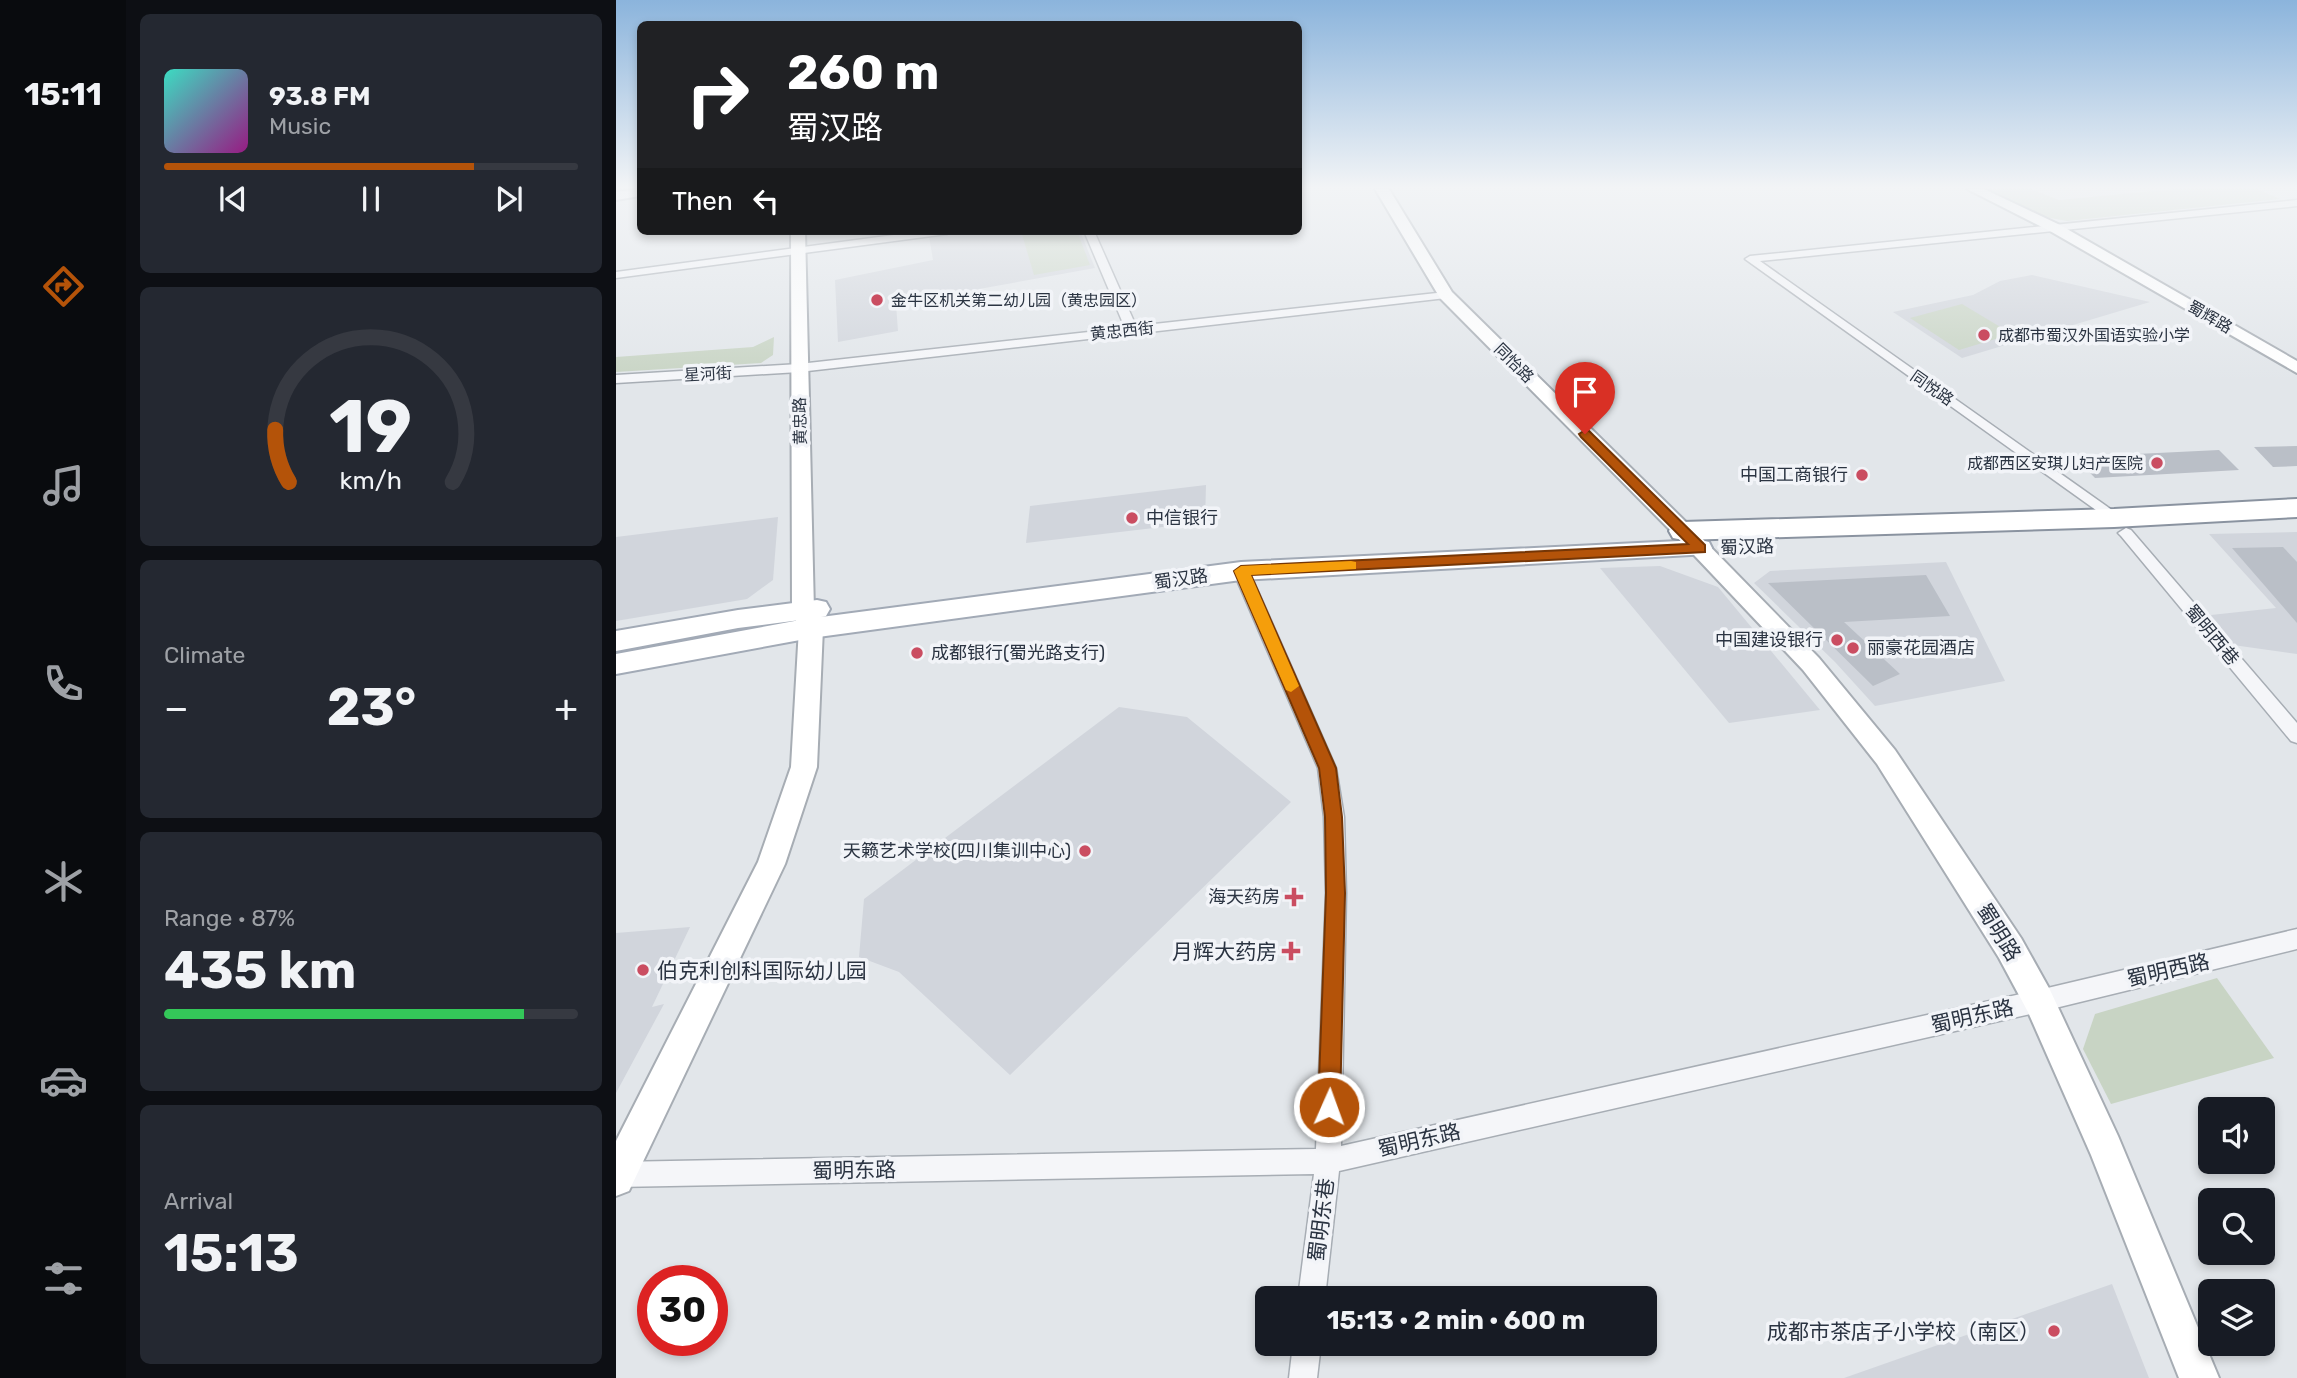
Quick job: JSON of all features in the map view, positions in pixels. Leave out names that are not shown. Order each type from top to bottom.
[{"type":"highway","name":"蜀汉路","points":[[2120,526],[2297,508]]},
{"type":"highway","name":"蜀汉路","points":[[1692,540],[2120,526],[2297,524]]},
{"type":"main road","name":"蜀汉路","points":[[616,642],[738,620],[807,620],[1241,571],[1692,540]]},
{"type":"main road","name":"蜀汉路","points":[[616,664],[807,620],[1239,552],[1692,540]]},
{"type":"street","points":[[616,275],[781,253]]},
{"type":"street","name":"黄忠路","points":[[617,1176],[771,864],[804,766],[807,620],[799,368],[799,253]]},
{"type":"street","points":[[1098,253],[1131,330]]},
{"type":"street","name":"同怡路","points":[[1421,253],[1446,295],[1692,540]]},
{"type":"street","name":"同悦路","points":[[1806,253],[1750,259],[2120,526]]},
{"type":"street","name":"蜀辉路","points":[[2099,253],[2297,368]]},
{"type":"street","name":"黄忠西街","points":[[799,368],[1446,295]]},
{"type":"street","name":"星河街","points":[[616,379],[799,368]]},
{"type":"street","name":"蜀明西巷","points":[[2120,526],[2297,736]]},
{"type":"street","name":"蜀明路","points":[[1692,540],[1811,664],[1886,757],[2010,948],[2039,1001],[2106,1148],[2199,1378]]},
{"type":"street","name":"蜀明东巷","points":[[1241,571],[1327,768],[1334,817],[1336,893],[1328,1161],[1313,1286]]},
{"type":"street","name":"蜀明西路","points":[[2039,1001],[2297,939]]},
{"type":"street","name":"蜀明东路","points":[[617,1176],[1328,1161],[2039,1001]]},
{"type":"street","points":[[1303,1378],[1306,1356]]},
{"type":"shaded area","points":[[932,253],[1089,253],[1095,268],[896,304],[898,331],[838,342],[835,280],[933,260]]},
{"type":"shaded area","name":"成都市蜀汉外国语实验小学","points":[[2032,275],[2150,302],[1962,358],[1893,312],[1973,295],[2000,281]]},
{"type":"shaded area","points":[[1206,485],[1205,522],[1026,543],[1030,506]]},
{"type":"shaded area","points":[[778,517],[773,580],[747,599],[616,621],[616,537]]},
{"type":"shaded area","points":[[2297,532],[2297,654],[2233,645],[2211,615],[2276,608],[2209,534]]},
{"type":"shaded area","points":[[1946,562],[2005,681],[1875,706],[1835,662],[1754,583],[1770,571]]},
{"type":"shaded area","points":[[1660,566],[1718,587],[1820,710],[1729,723],[1600,568]]},
{"type":"shaded area","name":"天籁艺术学校(四川集训中心)","points":[[1119,707],[1187,717],[1291,802],[1010,1075],[899,972],[859,957],[864,899]]},
{"type":"shaded area","name":"伯克利创科国际幼儿园","points":[[690,927],[652,1007],[664,1004],[616,1093],[616,933]]},
{"type":"shaded area","name":"成都市茶店子小学校（南区）","points":[[2112,1284],[2149,1378],[1844,1378]]},
{"type":"green space","points":[[1028,253],[1086,253],[1090,265],[1034,275]]},
{"type":"green space","points":[[1962,304],[2012,334],[1959,350],[1910,318]]},
{"type":"green space","points":[[774,337],[773,355],[761,363],[616,372],[616,357],[753,347]]},
{"type":"green space","points":[[2217,978],[2274,1058],[2111,1104],[2083,1049],[2095,1014]]},
{"type":"building","points":[[2297,446],[2297,466],[2273,467],[2254,447]]},
{"type":"building","name":"成都西区安琪儿妇产医院","points":[[2219,450],[2239,470],[2095,478],[2075,457]]},
{"type":"building","points":[[2283,547],[2297,562],[2297,623],[2232,548]]},
{"type":"building","name":"丽豪花园酒店","points":[[1926,575],[1950,616],[1844,622],[1900,674],[1873,686],[1768,583]]},
{"type":"slow traffic","points":[[1291,686],[1241,571],[1351,566]]},
{"type":"place","name":"金牛区机关第二幼儿园（黄忠园区）","points":[[877,300]]},
{"type":"place","name":"成都市蜀汉外国语实验小学","points":[[1984,335]]},
{"type":"place","name":"成都西区安琪儿妇产医院","points":[[2157,463]]},
{"type":"place","name":"中国工商银行","points":[[1862,475]]},
{"type":"place","name":"中信银行","points":[[1132,518]]},
{"type":"place","name":"中国建设银行","points":[[1837,640]]},
{"type":"place","name":"丽豪花园酒店","points":[[1853,648]]},
{"type":"place","name":"成都银行(蜀光路支行)","points":[[917,653]]},
{"type":"place","name":"天籁艺术学校(四川集训中心)","points":[[1085,851]]},
{"type":"place","name":"海天药房","points":[[1294,897]]},
{"type":"place","name":"月辉大药房","points":[[1291,951]]},
{"type":"place","name":"伯克利创科国际幼儿园","points":[[643,970]]},
{"type":"place","name":"成都市茶店子小学校（南区）","points":[[2054,1331]]},
{"type":"route","points":[[1329,1107],[1336,893],[1334,817],[1327,768],[1241,571],[1700,548],[1585,434]]}]
